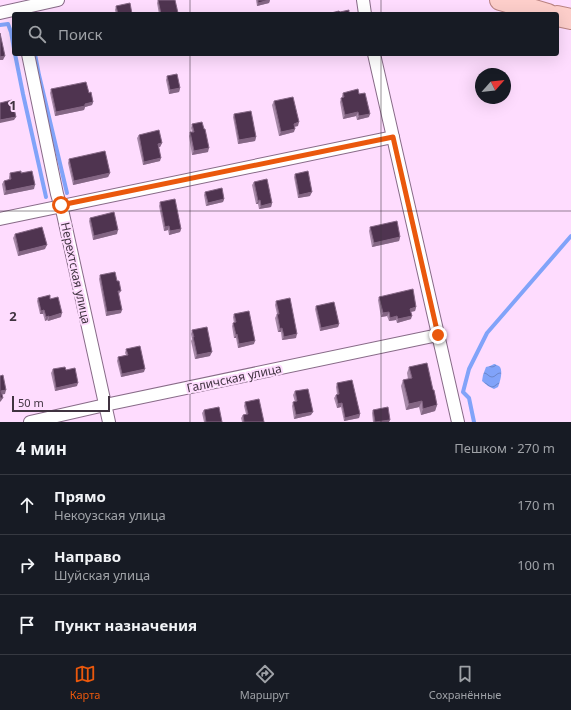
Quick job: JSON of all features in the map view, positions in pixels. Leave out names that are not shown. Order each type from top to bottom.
[{"type":"main road","points":[[500,0],[541,12]]},
{"type":"main road","points":[[559,16],[571,19]]},
{"type":"street","points":[[0,13],[58,0]]},
{"type":"street","points":[[363,0],[366,12]]},
{"type":"street","name":"Нерехтская улица","points":[[28,56],[57,194],[61,205],[109,422]]},
{"type":"street","points":[[374,56],[458,422]]},
{"type":"street","points":[[0,219],[61,205],[393,137]]},
{"type":"street","name":"Галичская улица","points":[[30,422],[438,335]]},
{"type":"water","points":[[494,364],[500,367],[501,372],[498,387],[494,389],[482,381],[486,367]]},
{"type":"building","points":[[158,0],[175,0],[178,12],[161,12]]},
{"type":"building","points":[[258,0],[269,0],[258,3]]},
{"type":"building","points":[[130,3],[132,12],[118,12],[116,6]]},
{"type":"building","points":[[0,33],[5,56],[0,57]]},
{"type":"building","points":[[177,74],[180,88],[170,90],[167,76]]},
{"type":"building","points":[[86,82],[89,93],[91,92],[93,102],[85,104],[85,106],[56,112],[51,89]]},
{"type":"building","points":[[358,89],[359,94],[365,93],[370,114],[359,116],[358,112],[345,115],[341,98],[344,97],[343,93]]},
{"type":"building","points":[[293,97],[299,122],[294,124],[295,129],[281,132],[274,101]]},
{"type":"building","points":[[12,100],[16,117],[0,120],[0,103]]},
{"type":"building","points":[[251,111],[256,137],[239,140],[234,114]]},
{"type":"building","points":[[202,122],[209,148],[194,151],[190,132],[194,132],[192,124]]},
{"type":"building","points":[[159,130],[162,143],[158,144],[161,158],[144,162],[139,135]]},
{"type":"building","points":[[105,151],[110,173],[74,181],[69,159]]},
{"type":"building","points":[[21,171],[21,173],[32,171],[35,185],[6,191],[4,181],[11,179],[10,173]]},
{"type":"building","points":[[308,171],[312,192],[299,195],[295,174]]},
{"type":"building","points":[[267,179],[272,203],[261,206],[260,200],[258,201],[254,182]]},
{"type":"building","points":[[222,188],[224,199],[208,203],[205,192]]},
{"type":"building","points":[[175,199],[181,229],[170,231],[169,226],[165,227],[160,202]]},
{"type":"building","points":[[114,212],[118,230],[94,236],[90,218]]},
{"type":"building","points":[[397,221],[400,237],[374,243],[370,227]]},
{"type":"building","points":[[42,227],[47,245],[19,252],[15,234]]},
{"type":"building","points":[[115,272],[121,291],[118,291],[122,310],[107,312],[100,275]]},
{"type":"building","points":[[413,289],[416,307],[410,309],[412,316],[398,319],[397,316],[390,318],[389,312],[383,313],[379,297]]},
{"type":"building","points":[[50,295],[50,299],[58,297],[62,313],[46,317],[44,310],[41,311],[38,298]]},
{"type":"building","points":[[290,298],[297,334],[284,337],[282,328],[280,329],[276,301]]},
{"type":"building","points":[[334,302],[339,324],[321,328],[316,306]]},
{"type":"building","points":[[249,311],[255,341],[239,344],[233,323],[236,322],[234,314]]},
{"type":"building","points":[[207,327],[212,352],[197,355],[192,330]]},
{"type":"building","points":[[140,346],[145,369],[122,374],[118,357],[128,355],[126,349]]},
{"type":"building","points":[[427,363],[437,405],[423,409],[422,401],[409,404],[403,380],[412,378],[409,367]]},
{"type":"building","points":[[65,367],[66,370],[75,368],[78,383],[56,388],[53,369]]},
{"type":"building","points":[[3,375],[6,390],[1,391],[3,398],[0,398],[0,376]]},
{"type":"building","points":[[352,380],[360,414],[345,418],[342,403],[338,404],[336,395],[339,394],[337,383]]},
{"type":"building","points":[[308,389],[313,412],[296,415],[293,402],[297,401],[295,391]]},
{"type":"building","points":[[259,399],[264,422],[244,422],[243,415],[248,414],[245,402]]},
{"type":"building","points":[[219,407],[222,422],[206,422],[204,410]]},
{"type":"building","points":[[388,407],[390,420],[375,422],[373,410]]},
{"type":"waterway","points":[[0,25],[8,24],[12,38]]},
{"type":"waterway","points":[[15,56],[46,197]]},
{"type":"waterway","points":[[35,56],[67,193]]},
{"type":"waterway","points":[[474,422],[469,398],[463,392],[469,369],[487,333],[571,236]]},
{"type":"route","points":[[61,205],[393,137],[438,335]]}]
